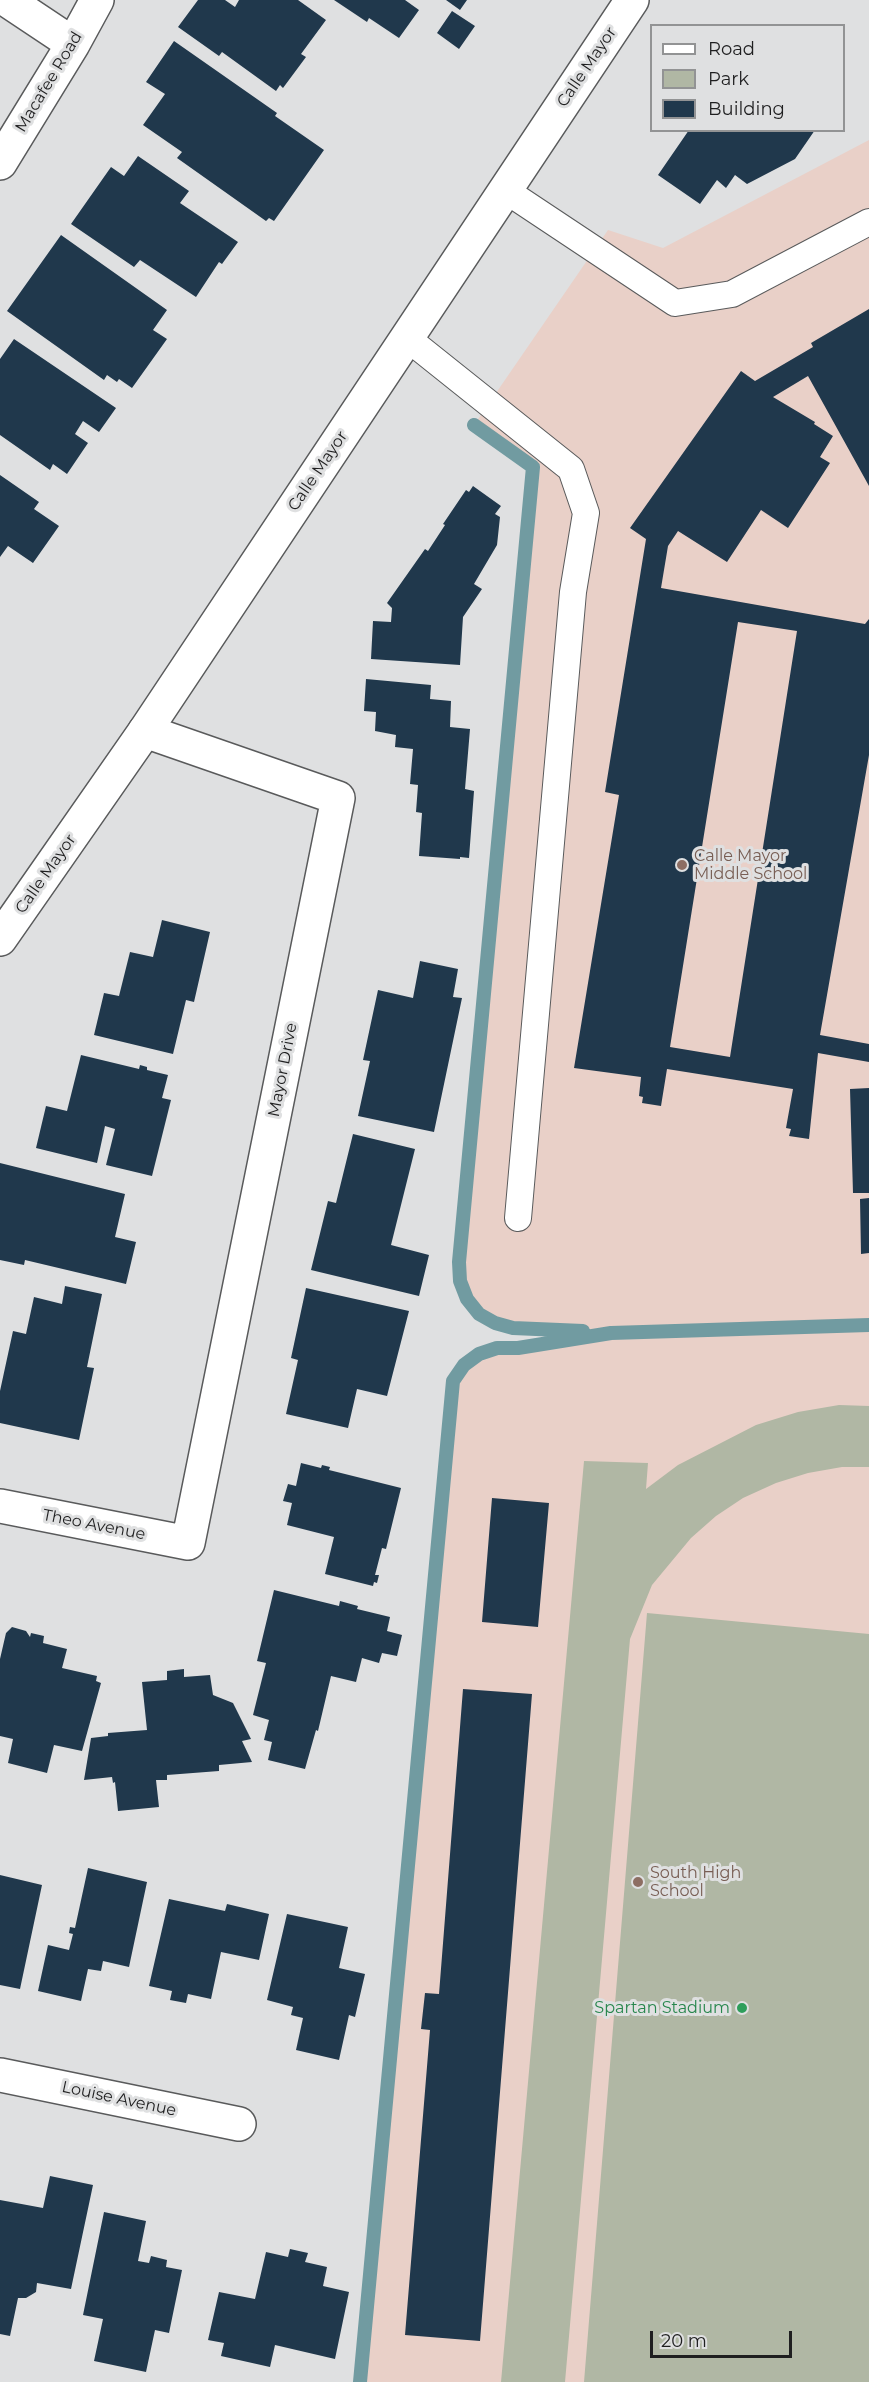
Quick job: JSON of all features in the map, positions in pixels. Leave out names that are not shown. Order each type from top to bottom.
[{"type":"street","points":[[7,0],[73,44]]},
{"type":"street","name":"Macafee Road","points":[[0,163],[73,44],[97,0]]},
{"type":"street","name":"Calle Mayor","points":[[0,939],[145,731],[632,0]]},
{"type":"street","name":"Mayor Drive","points":[[145,731],[338,798],[188,1543]]},
{"type":"street","name":"Theo Avenue","points":[[0,1506],[188,1543]]},
{"type":"street","name":"Louise Avenue","points":[[0,2075],[238,2124]]},
{"type":"lane","points":[[505,190],[675,303],[732,294],[869,222]]},
{"type":"lane","points":[[407,338],[572,470],[586,513],[573,592],[518,1218]]},
{"type":"shaded area","points":[[869,140],[869,2382],[360,2382],[453,1381],[464,1365],[518,1348],[607,1333],[513,1328],[495,1323],[479,1314],[467,1299],[460,1281],[459,1262],[533,467],[474,425],[608,230],[663,248]]},
{"type":"green space","points":[[839,1405],[869,1406],[869,1467],[842,1467],[808,1473],[776,1483],[743,1498],[716,1516],[691,1538],[652,1585],[630,1639],[565,2382],[501,2382],[584,1461],[648,1463],[646,1489],[678,1465],[756,1425],[798,1412]]},
{"type":"green space","name":"Spartan Stadium","points":[[647,1613],[869,1634],[869,2382],[584,2382]]},
{"type":"building","points":[[198,0],[225,0],[235,7],[239,0],[298,0],[326,20],[301,54],[306,57],[283,88],[280,85],[276,91],[222,52],[219,56],[178,27]]},
{"type":"building","points":[[334,0],[405,0],[419,10],[399,38],[369,18],[367,22]]},
{"type":"building","points":[[446,0],[467,0],[460,10]]},
{"type":"building","points":[[452,11],[475,26],[459,49],[437,33]]},
{"type":"building","points":[[174,41],[277,113],[275,116],[324,150],[274,221],[269,218],[266,221],[177,158],[182,152],[143,125],[165,94],[146,82]]},
{"type":"building","points":[[688,132],[814,132],[795,159],[747,184],[735,175],[726,188],[717,180],[700,204],[658,175]]},
{"type":"building","points":[[138,156],[189,191],[180,203],[238,242],[222,264],[219,262],[196,297],[140,260],[134,267],[71,224],[111,167],[124,176]]},
{"type":"building","points":[[61,235],[167,310],[153,330],[167,339],[132,388],[119,379],[117,382],[107,375],[104,380],[7,311]]},
{"type":"building","points":[[869,309],[869,486],[808,376],[773,397],[815,422],[814,424],[833,436],[820,457],[830,463],[788,528],[761,510],[727,562],[678,531],[668,546],[661,588],[865,624],[869,619],[869,755],[820,1035],[869,1044],[869,1062],[818,1053],[809,1139],[789,1136],[791,1129],[786,1128],[793,1089],[667,1069],[661,1106],[642,1103],[643,1097],[639,1096],[641,1077],[574,1068],[619,795],[605,792],[646,539],[630,528],[741,371],[755,381],[813,347],[811,343]],"holes":[[[738,622],[797,631],[730,1057],[670,1047]]]},
{"type":"building","points":[[14,339],[116,408],[99,432],[83,421],[75,434],[88,443],[67,474],[53,464],[50,470],[0,435],[0,359]]},
{"type":"building","points":[[0,475],[39,502],[34,509],[59,526],[33,563],[8,546],[0,557]]},
{"type":"building","points":[[473,486],[501,506],[495,514],[500,517],[497,545],[474,584],[482,589],[463,617],[460,665],[371,659],[373,621],[391,622],[392,608],[387,603],[425,549],[428,551],[466,490],[469,492]]},
{"type":"building","points":[[366,679],[431,685],[430,699],[451,701],[450,727],[470,729],[465,789],[474,791],[469,858],[419,856],[422,813],[416,812],[418,785],[410,784],[413,749],[395,747],[396,735],[375,731],[376,712],[364,711]]},
{"type":"building","points":[[162,920],[210,932],[194,1002],[186,1000],[173,1054],[94,1035],[104,993],[119,996],[130,952],[153,957]]},
{"type":"building","points":[[420,961],[458,969],[453,997],[462,998],[434,1132],[358,1116],[370,1061],[363,1060],[378,990],[413,998]]},
{"type":"building","points":[[81,1055],[139,1069],[140,1065],[147,1067],[147,1070],[168,1075],[162,1098],[171,1100],[152,1176],[106,1165],[115,1129],[105,1126],[97,1163],[36,1148],[46,1106],[67,1111]]},
{"type":"building","points":[[869,1088],[869,1193],[853,1193],[850,1089]]},
{"type":"building","points":[[353,1134],[415,1149],[391,1245],[429,1255],[419,1296],[311,1270],[328,1201],[336,1203]]},
{"type":"building","points":[[0,1163],[125,1194],[115,1237],[136,1242],[126,1284],[25,1260],[24,1265],[0,1260]]},
{"type":"building","points":[[869,1198],[869,1253],[861,1254],[860,1199]]},
{"type":"building","points":[[65,1286],[102,1294],[87,1367],[94,1368],[79,1440],[0,1423],[0,1391],[13,1331],[26,1334],[34,1297],[62,1304]]},
{"type":"building","points":[[306,1288],[409,1311],[387,1396],[357,1389],[348,1428],[286,1414],[298,1360],[291,1358]]},
{"type":"building","points":[[301,1463],[321,1468],[322,1465],[330,1467],[329,1470],[401,1488],[386,1549],[382,1548],[375,1575],[379,1575],[377,1583],[374,1582],[373,1586],[325,1574],[334,1537],[287,1525],[292,1503],[283,1501],[288,1484],[296,1486]]},
{"type":"building","points":[[492,1498],[549,1503],[538,1627],[482,1622]]},
{"type":"building","points":[[274,1590],[339,1606],[340,1601],[358,1606],[357,1609],[390,1617],[387,1631],[402,1635],[397,1656],[382,1653],[379,1663],[362,1658],[356,1682],[331,1676],[318,1731],[316,1730],[305,1769],[268,1760],[272,1742],[264,1740],[269,1720],[253,1715],[266,1663],[257,1661]]},
{"type":"building","points":[[12,1627],[26,1631],[30,1637],[31,1633],[44,1636],[43,1643],[67,1649],[62,1668],[97,1676],[96,1681],[101,1683],[82,1751],[54,1745],[47,1773],[8,1763],[13,1739],[0,1736],[0,1659],[6,1633]]},
{"type":"building","points":[[184,1669],[184,1677],[210,1675],[213,1695],[233,1703],[251,1739],[242,1741],[252,1762],[219,1765],[219,1771],[167,1775],[167,1780],[156,1780],[159,1807],[118,1811],[115,1782],[113,1783],[112,1777],[84,1780],[91,1738],[108,1736],[108,1733],[147,1730],[142,1682],[167,1680],[167,1671]]},
{"type":"building","points":[[463,1689],[532,1694],[480,2341],[405,2335],[430,2030],[421,2029],[425,1993],[439,1994]]},
{"type":"building","points":[[88,1868],[147,1882],[129,1967],[103,1961],[101,1971],[88,1969],[81,2001],[38,1991],[48,1945],[69,1950],[73,1934],[69,1933],[70,1927],[75,1928]]},
{"type":"building","points":[[0,1875],[42,1885],[20,1989],[0,1985]]},
{"type":"building","points":[[169,1899],[225,1911],[227,1904],[269,1914],[259,1960],[221,1952],[211,1999],[188,1994],[186,2003],[170,2000],[172,1991],[149,1986]]},
{"type":"building","points":[[287,1914],[348,1927],[339,1968],[365,1974],[355,2017],[349,2015],[339,2060],[296,2050],[303,2018],[291,2015],[293,2007],[267,2000]]},
{"type":"building","points":[[50,2176],[93,2185],[71,2289],[37,2283],[36,2292],[26,2298],[18,2298],[10,2336],[0,2334],[0,2200],[43,2208]]},
{"type":"building","points":[[104,2212],[146,2221],[138,2261],[149,2263],[151,2256],[167,2260],[166,2267],[182,2270],[169,2333],[155,2330],[146,2372],[94,2361],[103,2319],[83,2315]]},
{"type":"building","points":[[290,2249],[308,2253],[305,2262],[327,2267],[323,2286],[349,2292],[335,2359],[275,2345],[270,2367],[221,2356],[224,2343],[208,2340],[219,2292],[255,2299],[266,2252],[288,2257]]},
{"type":"waterway","points":[[474,425],[533,467],[459,1262],[460,1281],[467,1299],[479,1314],[495,1323],[513,1328],[583,1331]]},
{"type":"waterway","points":[[360,2382],[453,1381],[464,1365],[479,1354],[497,1348],[518,1348],[611,1333],[869,1325]]},
{"type":"place","name":"Calle Mayor Middle School","points":[[682,865]]},
{"type":"place","name":"South High School","points":[[638,1882]]},
{"type":"place","name":"Spartan Stadium","points":[[742,2008]]}]
